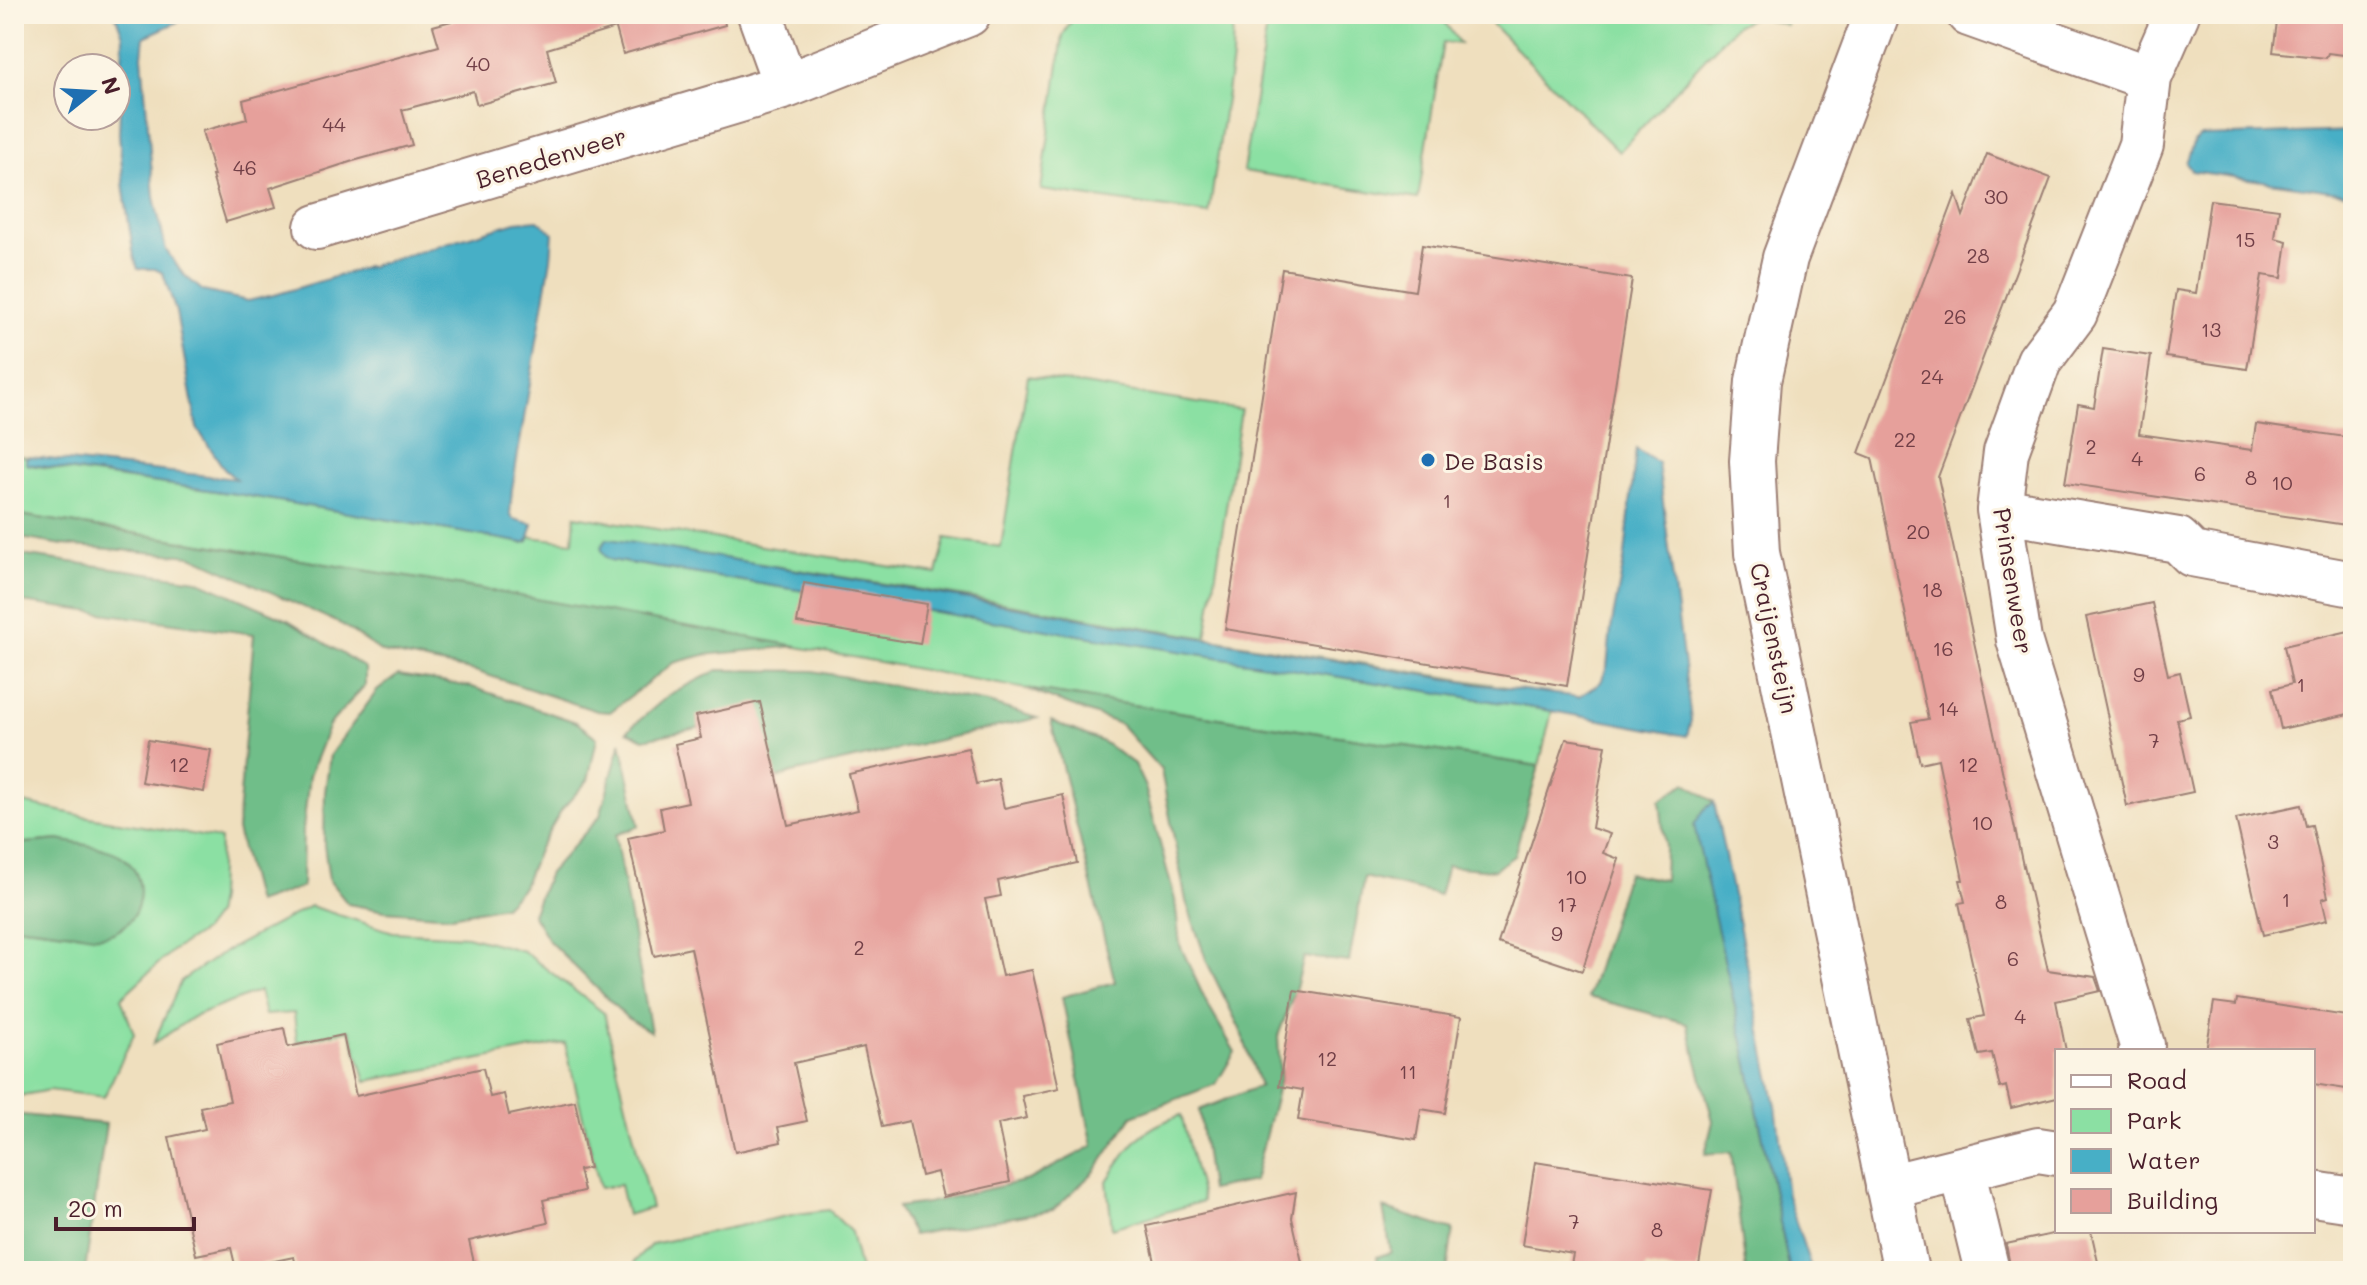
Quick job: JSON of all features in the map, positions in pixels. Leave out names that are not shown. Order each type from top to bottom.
[{"type":"street","points":[[760,14],[786,86]]},
{"type":"street","name":"Benedenveer","points":[[317,227],[786,86],[968,14]]},
{"type":"street","name":"Craijensteijn","points":[[1877,14],[1785,258],[1758,381],[1752,461],[1757,553],[1906,1271]]},
{"type":"street","points":[[1969,14],[2149,78]]},
{"type":"street","name":"Prinsenweer","points":[[2141,1049],[2019,640],[1999,510],[2006,452],[2039,361],[2075,313],[2141,145],[2149,78],[2177,14]]},
{"type":"street","points":[[1999,510],[2178,540],[2192,554],[2353,584]]},
{"type":"street","points":[[1888,1187],[2038,1150],[2055,1153]]},
{"type":"street","points":[[1962,1169],[1987,1271]]},
{"type":"street","points":[[2315,1194],[2353,1200]]},
{"type":"green space","points":[[1075,14],[1233,14],[1232,59],[1209,214],[1041,190],[1063,35]]},
{"type":"green space","points":[[1269,14],[1439,14],[1460,44],[1443,42],[1418,199],[1243,171]]},
{"type":"green space","points":[[1482,14],[1788,14],[1786,25],[1756,16],[1735,26],[1619,152]]},
{"type":"green space","points":[[1028,376],[1241,410],[1206,638],[606,539],[611,560],[1552,711],[1539,766],[1026,689],[475,588],[14,514],[14,455],[30,457],[26,463],[29,465],[243,495],[524,543],[530,537],[573,542],[575,516],[937,574],[946,538],[1001,547]]},
{"type":"green space","points":[[14,514],[475,588],[797,646],[704,655],[673,663],[610,712],[597,711],[475,671],[382,652],[341,624],[192,556],[63,545],[14,537]]},
{"type":"green space","points":[[14,554],[197,580],[288,620],[365,668],[365,685],[329,725],[309,776],[303,830],[302,887],[256,903],[237,830],[254,634],[14,601]]},
{"type":"green space","points":[[1243,644],[1507,687],[1483,685]]},
{"type":"green space","points":[[718,670],[813,671],[988,703],[1037,718],[792,773],[767,782],[751,717],[644,739],[627,731],[670,694]]},
{"type":"green space","points":[[398,675],[472,687],[576,722],[597,738],[588,780],[562,809],[539,848],[523,887],[504,906],[451,916],[385,911],[348,904],[329,880],[324,845],[325,792],[330,755],[377,691]]},
{"type":"green space","points":[[1026,689],[1539,766],[1514,856],[1494,870],[1447,866],[1439,895],[1364,877],[1349,962],[1304,957],[1278,1036],[1280,1078],[1254,1181],[1210,1190],[1199,1110],[1260,1086],[1240,1029],[1207,962],[1186,901],[1161,770],[1120,724]]},
{"type":"green space","points":[[1051,721],[1103,742],[1134,764],[1145,787],[1175,900],[1180,945],[1206,1002],[1235,1052],[1216,1084],[1132,1116],[1095,1171],[1053,1210],[913,1235],[897,1207],[1028,1180],[1093,1146],[1062,997],[1115,982]]},
{"type":"green space","points":[[621,742],[639,826],[615,835],[651,1032],[627,1018],[549,941],[532,914],[549,873],[600,816]]},
{"type":"green space","points":[[1686,783],[1714,802],[1704,810],[1748,1065],[1790,1271],[1746,1271],[1731,1152],[1705,1154],[1713,1121],[1687,1023],[1588,997],[1627,873],[1664,880],[1665,848],[1660,800]]},
{"type":"green space","points":[[14,801],[220,839],[215,915],[203,931],[172,951],[121,998],[134,1034],[104,1097],[49,1090],[14,1097],[14,926],[102,936],[59,840],[14,844]]},
{"type":"green space","points":[[59,840],[111,851],[124,858],[133,868],[140,893],[133,917],[124,926],[113,933],[97,936],[14,926],[14,844]]},
{"type":"green space","points":[[310,906],[393,932],[467,936],[523,951],[604,1013],[651,1208],[627,1215],[620,1185],[600,1188],[565,1043],[366,1081],[350,1030],[297,1042],[294,1013],[265,1015],[259,991],[193,1017],[153,1044],[181,981],[222,953]]},
{"type":"green space","points":[[14,1114],[106,1124],[85,1271],[14,1271]]},
{"type":"green space","points":[[1181,1115],[1203,1201],[1112,1228],[1107,1181],[1137,1140],[1155,1126]]},
{"type":"green space","points":[[1383,1208],[1453,1230],[1447,1271],[1379,1271],[1377,1257],[1391,1252]]},
{"type":"green space","points":[[829,1210],[851,1232],[860,1271],[632,1271],[635,1261],[652,1244]]},
{"type":"water","points":[[115,14],[195,14],[144,37],[142,56],[154,197],[166,250],[183,274],[203,291],[248,301],[516,222],[538,220],[553,233],[512,489],[510,514],[513,519],[533,524],[528,541],[524,543],[243,495],[26,464],[26,458],[30,457],[236,479],[225,470],[197,428],[176,312],[163,273],[155,269],[138,269],[134,257],[119,134],[132,132],[132,52],[122,52],[123,36]]},
{"type":"water","points":[[2353,131],[2353,194],[2192,171],[2186,163],[2194,141],[2201,136]]},
{"type":"water","points":[[1636,449],[1658,463],[1691,720],[1687,736],[1552,711],[611,560],[601,548],[606,539],[616,540],[1483,685],[1579,697],[1601,682],[1607,667],[1625,555]]},
{"type":"water","points":[[1714,802],[1776,1106],[1787,1195],[1812,1271],[1790,1271],[1694,825]]},
{"type":"building","points":[[477,14],[723,14],[725,25],[623,54],[616,28],[547,49],[556,83],[477,105],[473,91],[402,110],[412,145],[270,188],[276,207],[226,222],[202,131],[247,119],[243,100],[439,46],[433,26]]},
{"type":"building","points":[[2278,14],[2353,14],[2353,56],[2328,53],[2326,58],[2273,52]]},
{"type":"building","points":[[1987,154],[2051,178],[1938,477],[2048,970],[2095,977],[2100,991],[2056,1001],[2066,1049],[2055,1049],[2055,1097],[2011,1108],[2006,1086],[2000,1088],[1992,1053],[1979,1055],[1970,1019],[1984,1016],[1959,903],[1965,902],[1960,880],[1963,880],[1938,759],[1920,763],[1911,722],[1928,719],[1872,458],[1859,453],[1956,194],[1963,216]]},
{"type":"building","points":[[2210,200],[2279,209],[2275,238],[2287,241],[2282,278],[2262,275],[2247,369],[2166,357],[2176,290],[2196,293]]},
{"type":"building","name":"De Basis","points":[[1422,245],[1632,279],[1567,686],[1225,629],[1282,269],[1415,291]]},
{"type":"building","points":[[2103,349],[2151,356],[2139,434],[2252,450],[2256,424],[2353,438],[2353,526],[2065,483],[2078,404],[2094,407]]},
{"type":"building","points":[[804,583],[927,604],[920,644],[797,623]]},
{"type":"building","points":[[2152,603],[2168,675],[2180,672],[2190,716],[2177,719],[2193,792],[2127,806],[2086,617]]},
{"type":"building","points":[[2353,630],[2353,713],[2281,729],[2272,689],[2292,684],[2284,646]]},
{"type":"building","points":[[760,702],[788,825],[858,810],[849,774],[968,748],[976,784],[998,779],[1004,808],[1063,795],[1077,863],[998,881],[1001,896],[985,899],[1002,976],[1032,970],[1059,1088],[1022,1096],[1027,1118],[998,1124],[1010,1182],[943,1197],[937,1172],[921,1176],[909,1121],[882,1127],[864,1047],[794,1063],[807,1121],[778,1127],[781,1142],[735,1152],[691,948],[654,956],[628,838],[664,830],[660,808],[688,802],[675,744],[701,738],[696,716]]},
{"type":"building","points":[[1566,739],[1606,745],[1592,828],[1610,834],[1603,853],[1619,859],[1582,971],[1498,943]]},
{"type":"building","points":[[148,740],[211,750],[204,792],[141,782]]},
{"type":"building","points":[[2301,805],[2306,826],[2312,825],[2328,897],[2322,899],[2327,920],[2263,935],[2236,819]]},
{"type":"building","points":[[1294,990],[1461,1017],[1445,1113],[1421,1109],[1416,1140],[1298,1120],[1303,1090],[1279,1086]]},
{"type":"building","points":[[2237,999],[2353,1017],[2353,1090],[2315,1084],[2315,1049],[2206,1049],[2214,1002],[2236,1005]]},
{"type":"building","points":[[284,1028],[288,1047],[343,1035],[356,1096],[483,1068],[490,1097],[504,1094],[509,1115],[575,1101],[589,1168],[579,1170],[584,1191],[543,1200],[548,1223],[469,1241],[476,1271],[297,1271],[294,1257],[236,1269],[231,1248],[196,1255],[169,1137],[205,1129],[200,1107],[230,1101],[217,1043]]},
{"type":"building","points":[[1535,1162],[1712,1190],[1698,1271],[1646,1266],[1645,1271],[1570,1271],[1573,1254],[1522,1245]]},
{"type":"building","points":[[1296,1192],[1292,1218],[1304,1271],[1157,1271],[1147,1226]]},
{"type":"building","points":[[2058,1233],[2091,1233],[2100,1271],[2011,1271],[2006,1244]]},
{"type":"place","name":"De Basis","points":[[1428,460]]}]
